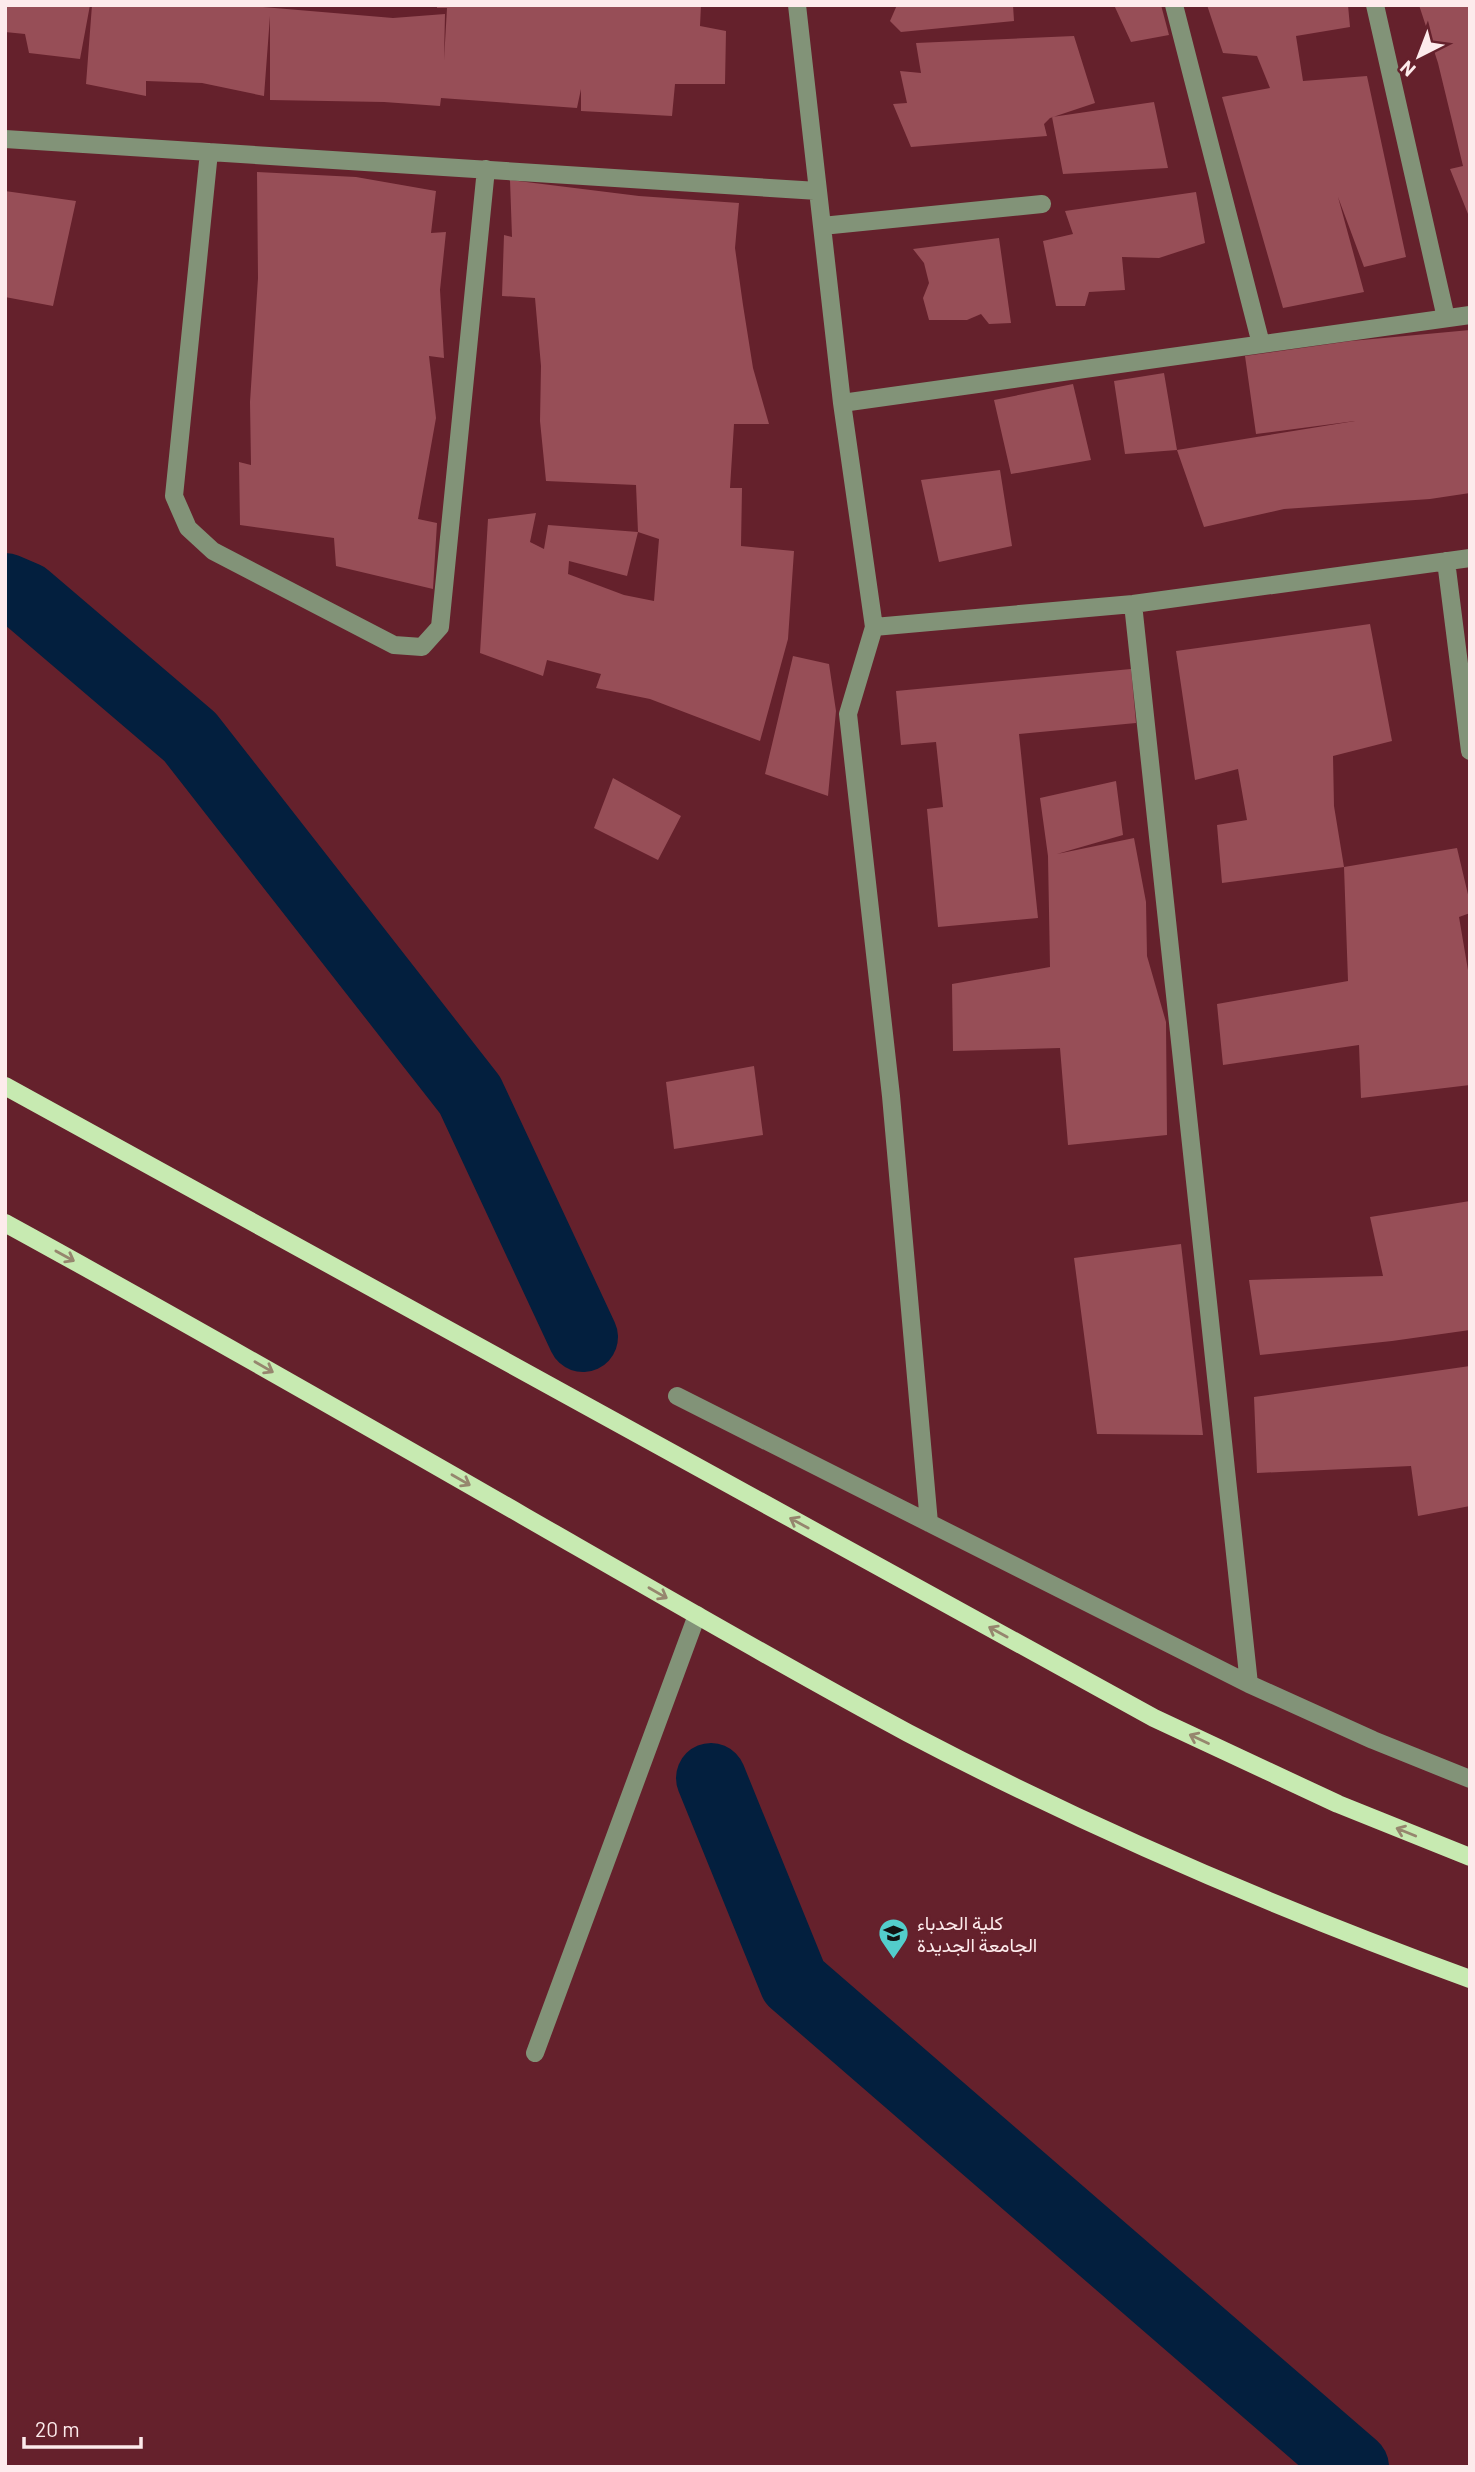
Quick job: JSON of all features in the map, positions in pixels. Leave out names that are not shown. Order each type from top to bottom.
[{"type":"main road","points":[[5,1086],[1154,1718],[1338,1804],[1470,1857]]},
{"type":"main road","points":[[5,1223],[164,1310],[909,1733],[1126,1840],[1349,1935],[1470,1979]]},
{"type":"street","points":[[797,5],[842,403],[874,627],[848,714],[891,1096],[929,1523]]},
{"type":"street","points":[[1174,5],[1261,344]]},
{"type":"street","points":[[1374,5],[1446,318]]},
{"type":"street","points":[[5,139],[818,191]]},
{"type":"street","points":[[209,152],[174,496],[188,528],[213,551],[394,645],[422,647],[440,627],[486,169]]},
{"type":"street","points":[[822,226],[1042,204]]},
{"type":"street","points":[[842,403],[1470,315]]},
{"type":"street","points":[[874,627],[1133,604],[1470,558]]},
{"type":"street","points":[[1446,561],[1470,751]]},
{"type":"street","points":[[1133,604],[1249,1684]]},
{"type":"street","points":[[677,1396],[1249,1684],[1373,1740],[1470,1779]]},
{"type":"street","points":[[535,2053],[697,1615]]},
{"type":"building","points":[[5,5],[90,5],[80,59],[29,53],[25,34],[5,32]]},
{"type":"building","points":[[92,5],[239,5],[393,18],[445,14],[444,60],[447,8],[437,8],[437,5],[701,5],[700,26],[726,31],[725,84],[675,84],[672,116],[581,111],[581,89],[577,108],[441,98],[440,106],[270,100],[270,16],[264,96],[202,83],[146,81],[146,96],[86,84]]},
{"type":"building","points":[[897,5],[1013,5],[1014,21],[901,32],[890,21]]},
{"type":"building","points":[[1114,5],[1161,5],[1169,35],[1131,42]]},
{"type":"building","points":[[1207,5],[1348,5],[1350,27],[1296,36],[1303,81],[1367,76],[1406,257],[1364,267],[1338,197],[1364,292],[1283,308],[1222,97],[1270,88],[1257,56],[1223,53]]},
{"type":"building","points":[[1419,5],[1470,5],[1470,219],[1450,169],[1463,166],[1438,63]]},
{"type":"building","points":[[1074,36],[1095,103],[1050,118],[1044,124],[1047,136],[911,147],[893,104],[907,103],[900,71],[921,73],[916,43]]},
{"type":"building","points":[[1154,102],[1168,168],[1063,174],[1052,117]]},
{"type":"building","points":[[257,172],[356,177],[436,191],[431,233],[446,232],[440,290],[444,358],[429,356],[436,418],[418,519],[437,523],[433,589],[336,566],[334,538],[240,525],[239,462],[251,465],[250,402],[258,278]]},
{"type":"building","points":[[510,180],[639,196],[739,203],[735,248],[753,368],[769,424],[734,424],[730,488],[742,488],[741,546],[794,551],[788,639],[760,741],[650,699],[596,688],[601,674],[547,660],[543,676],[480,653],[488,519],[536,513],[530,542],[544,549],[548,525],[638,532],[636,485],[546,481],[540,421],[541,366],[535,298],[502,296],[504,235],[512,237]],"holes":[[[638,532],[659,539],[654,601],[624,595],[568,574],[569,561],[627,576]]]},
{"type":"building","points":[[5,191],[76,201],[53,306],[5,297]]},
{"type":"building","points":[[1196,192],[1205,243],[1159,258],[1122,257],[1125,290],[1089,292],[1085,306],[1056,306],[1043,241],[1073,234],[1065,211]]},
{"type":"building","points":[[999,238],[1011,323],[989,324],[981,314],[967,320],[929,320],[923,298],[929,283],[924,263],[913,249]]},
{"type":"building","points":[[1470,330],[1470,493],[1430,499],[1284,509],[1204,527],[1177,450],[1355,421],[1256,434],[1245,356],[1351,341]]},
{"type":"building","points":[[1164,373],[1177,450],[1125,454],[1114,381]]},
{"type":"building","points":[[1073,384],[1091,460],[1011,474],[994,400]]},
{"type":"building","points":[[1000,470],[1012,546],[939,562],[921,480]]},
{"type":"building","points":[[1370,624],[1392,741],[1333,756],[1334,806],[1344,867],[1222,883],[1217,825],[1247,820],[1238,769],[1195,780],[1176,651]]},
{"type":"building","points":[[793,656],[829,664],[836,711],[828,796],[765,774]]},
{"type":"building","points":[[1131,669],[1136,723],[1019,734],[1038,918],[938,927],[927,809],[943,807],[936,742],[901,745],[896,691]]},
{"type":"building","points":[[613,778],[681,816],[658,860],[594,828]]},
{"type":"building","points":[[1116,781],[1123,835],[1057,854],[1134,838],[1146,902],[1147,956],[1166,1022],[1167,1135],[1068,1145],[1060,1048],[953,1051],[952,984],[1050,967],[1048,856],[1040,798]]},
{"type":"building","points":[[1457,848],[1470,903],[1470,913],[1459,917],[1470,982],[1470,1085],[1361,1098],[1359,1045],[1223,1065],[1217,1004],[1348,981],[1344,867]]},
{"type":"building","points":[[754,1066],[763,1135],[674,1149],[666,1082]]},
{"type":"building","points":[[1470,1201],[1470,1330],[1260,1355],[1249,1280],[1383,1276],[1370,1217]]},
{"type":"building","points":[[1181,1244],[1203,1435],[1097,1434],[1074,1258]]},
{"type":"building","points":[[1470,1366],[1470,1506],[1418,1516],[1411,1466],[1257,1473],[1254,1397]]},
{"type":"waterway","points":[[5,588],[26,597],[190,737],[470,1095],[583,1337]]},
{"type":"waterway","points":[[711,1778],[794,1982],[1354,2467]]},
{"type":"place","name":"كلية الحدباء الجامعة الجديدة","points":[[894,1960]]}]
